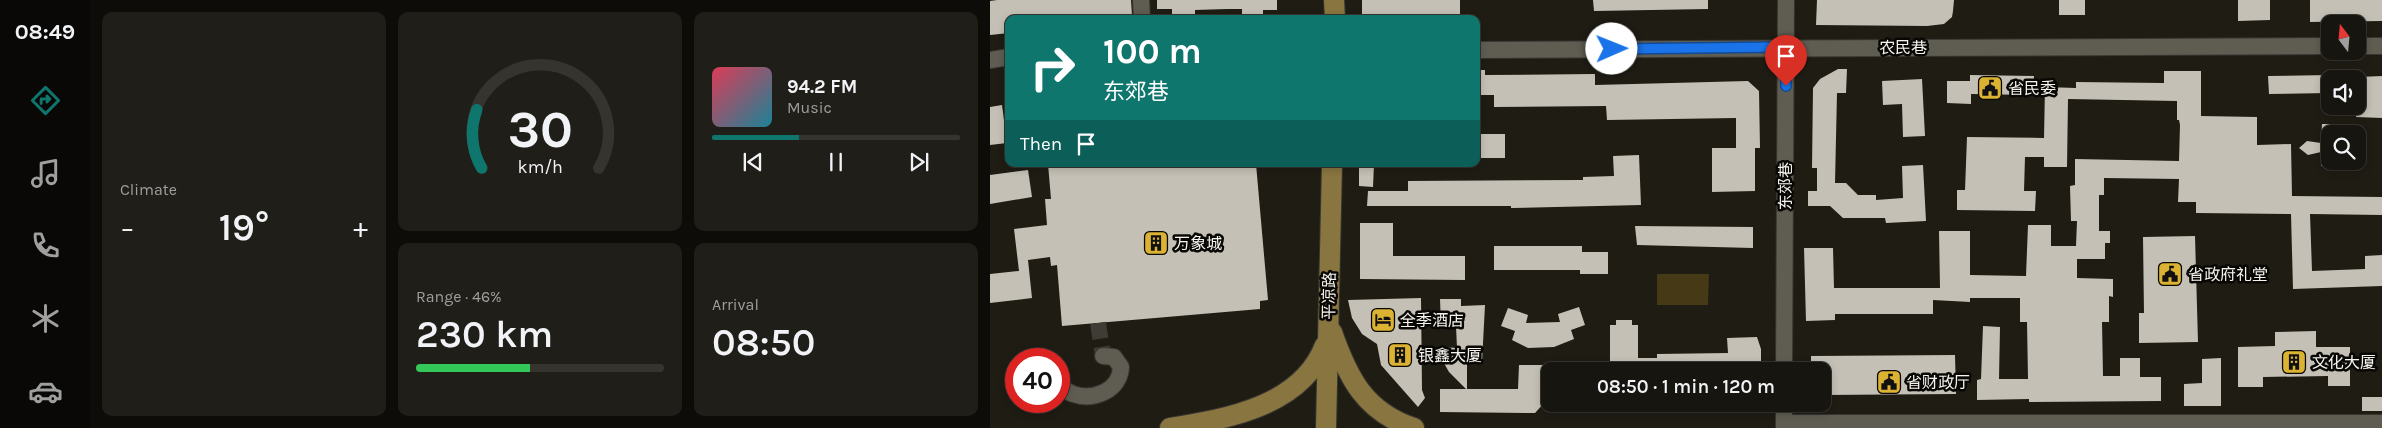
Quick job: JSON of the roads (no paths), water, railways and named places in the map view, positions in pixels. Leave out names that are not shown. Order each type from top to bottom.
[{"type":"main road","points":[[1334,0],[1335,15]]},
{"type":"main road","name":"平凉路","points":[[1326,428],[1332,167]]},
{"type":"main road","points":[[1170,428],[1228,417],[1264,403],[1301,382],[1309,374],[1324,346],[1328,321]]},
{"type":"main road","points":[[1328,321],[1342,358],[1360,393],[1382,413],[1414,428]]},
{"type":"street","points":[[1141,0],[1142,15]]},
{"type":"street","name":"东郊巷","points":[[1784,362],[1786,0]]},
{"type":"street","name":"农民巷","points":[[1480,50],[1786,47],[2321,46]]},
{"type":"street","points":[[2366,46],[2382,46]]},
{"type":"street","points":[[990,60],[1005,58]]},
{"type":"street","points":[[1070,392],[1088,397],[1102,394],[1117,382],[1121,367],[1114,357],[1103,356]]},
{"type":"street","points":[[1784,412],[1784,425],[2382,423]]},
{"type":"tunnel","points":[[1098,323],[1103,356]]},
{"type":"place","name":"省民委","points":[[1990,88]]},
{"type":"place","name":"万象城","points":[[1156,243]]},
{"type":"place","name":"省政府礼堂","points":[[2170,274]]},
{"type":"place","name":"全季酒店","points":[[1383,320]]},
{"type":"place","name":"银鑫大厦","points":[[1400,355]]},
{"type":"place","name":"文化大厦","points":[[2294,362]]},
{"type":"place","name":"省财政厅","points":[[1889,382]]}]
